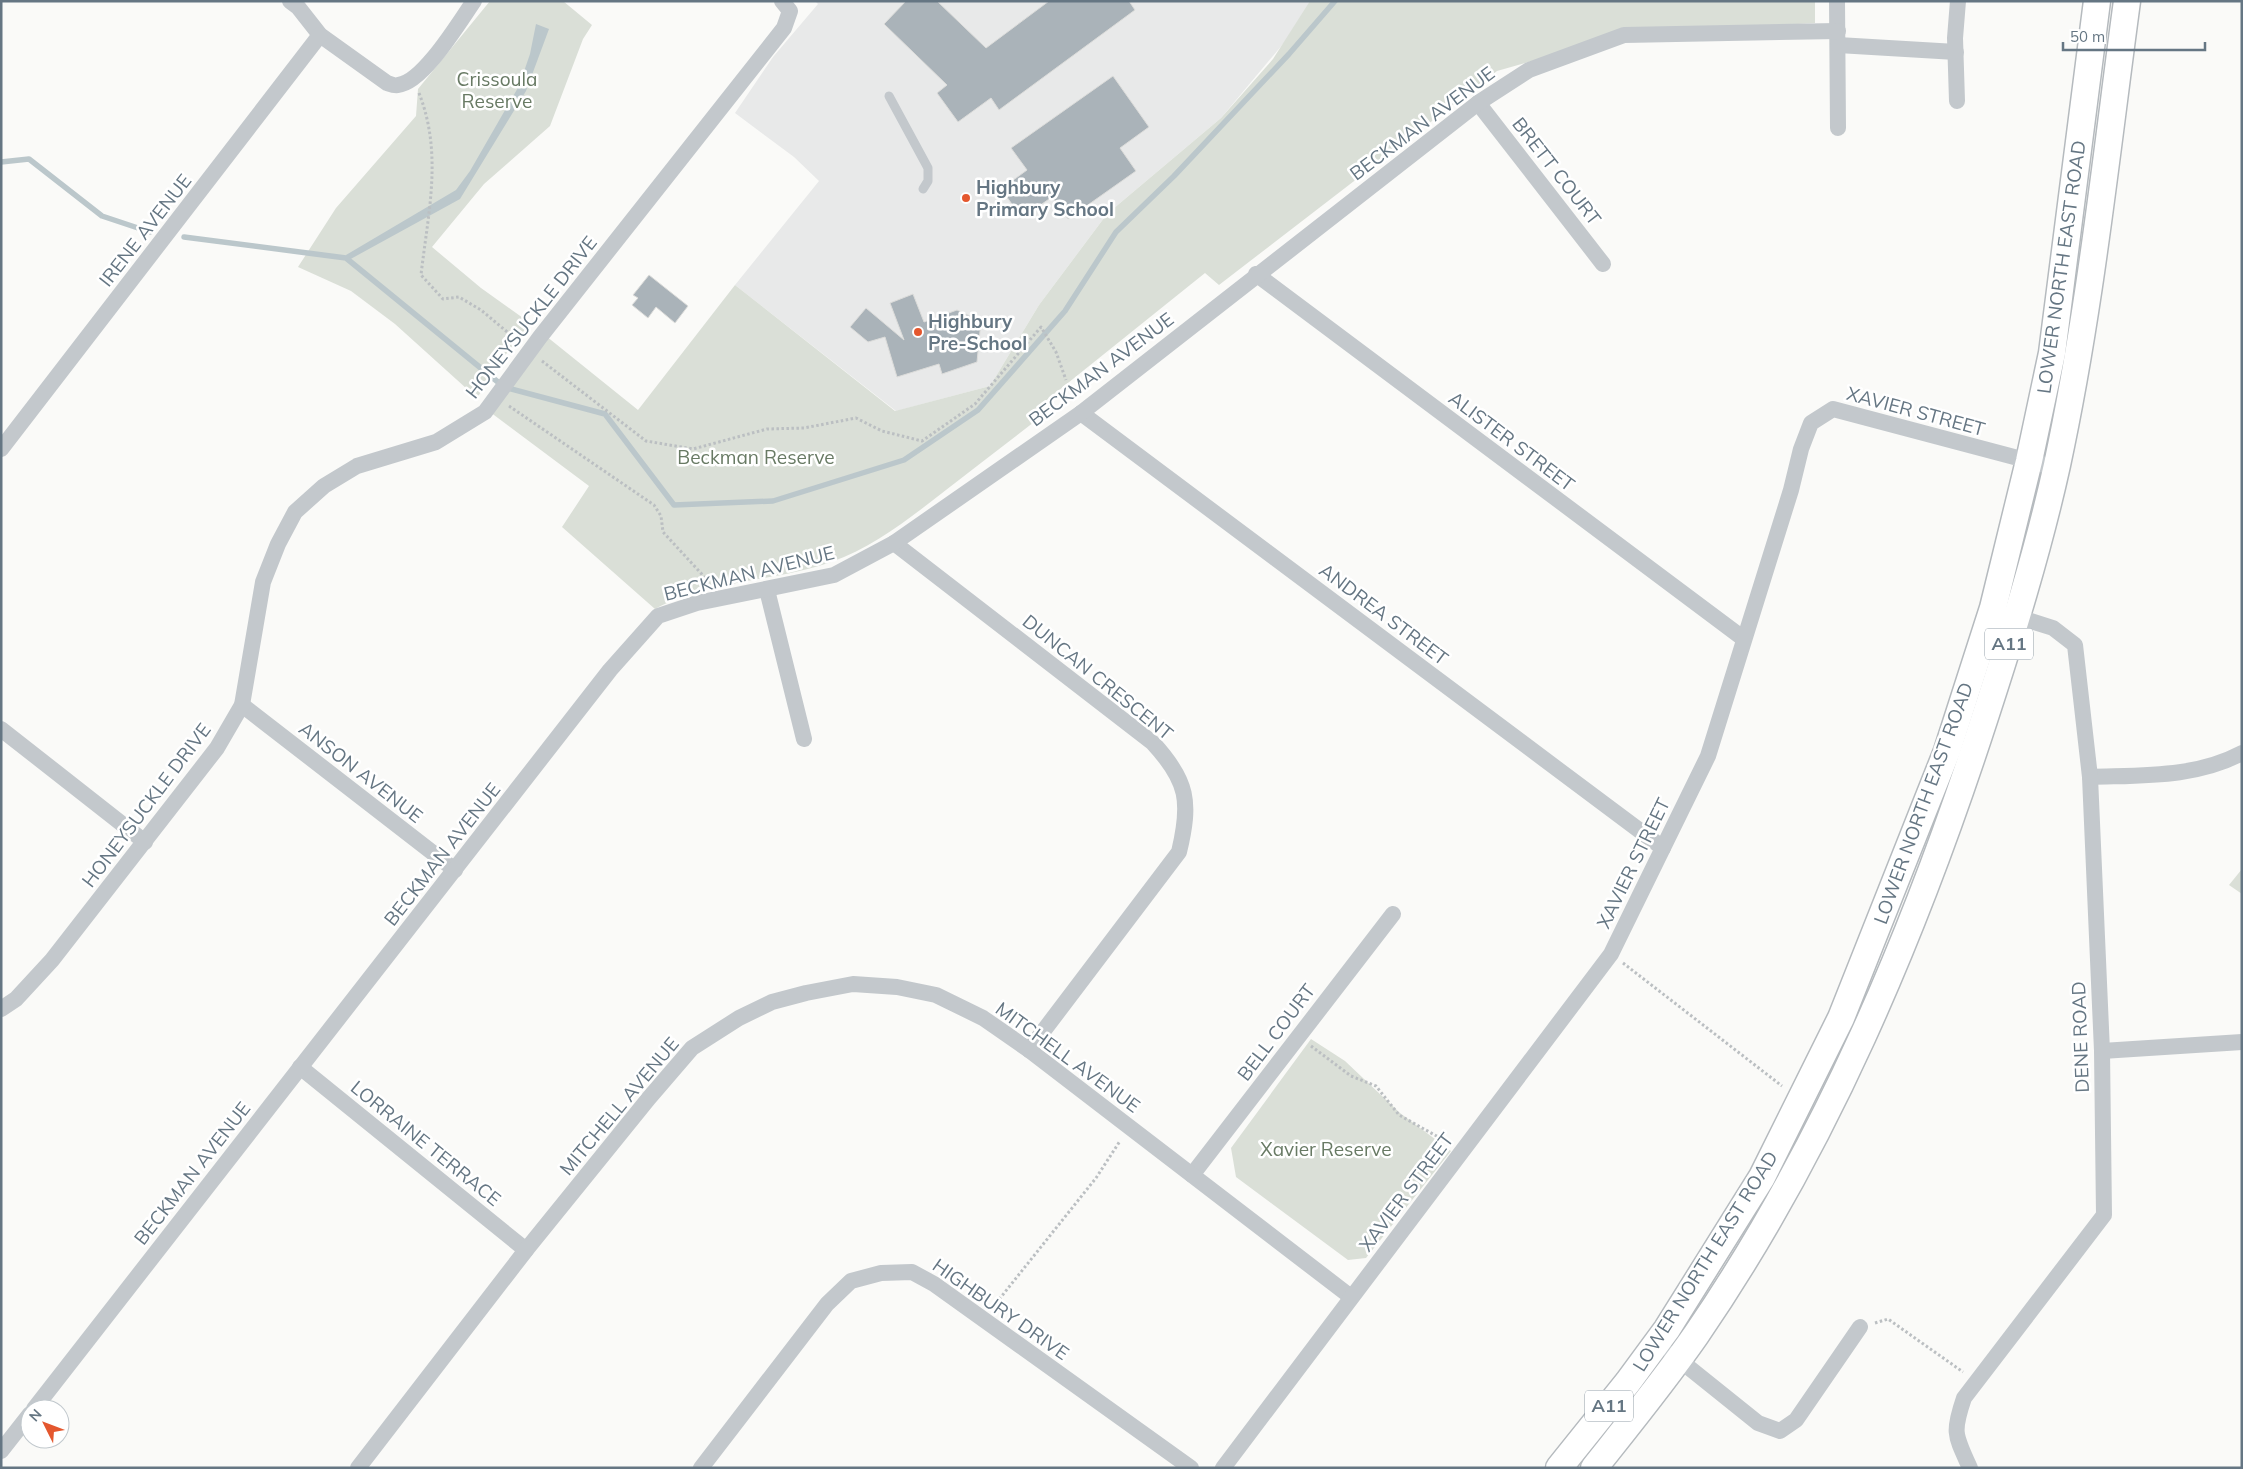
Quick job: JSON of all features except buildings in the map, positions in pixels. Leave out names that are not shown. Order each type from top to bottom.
[{"type":"main road","name":"LOWER NORTH EAST ROAD","points":[[1559,1468],[1656,1344],[1762,1177],[1841,1018],[1947,751],[1992,608],[2029,461],[2052,353],[2097,1]]},
{"type":"main road","name":"LOWER NORTH EAST ROAD","points":[[1594,1468],[1679,1359],[1753,1245],[1805,1155],[1865,1030],[1920,902],[1971,759],[2018,617],[2056,468],[2079,356],[2127,1]]},
{"type":"street","points":[[290,1],[298,7],[320,35],[387,83],[399,85],[416,76],[436,55],[474,1]]},
{"type":"street","points":[[1837,1],[1838,128]]},
{"type":"street","points":[[1957,101],[1958,1]]},
{"type":"street","name":"HONEYSUCKLE DRIVE","points":[[1,1009],[16,999],[52,960],[217,748],[242,705],[263,582],[278,544],[295,512],[324,486],[357,466],[436,442],[485,412],[530,350],[784,28],[786,6]]},
{"type":"street","name":"IRENE AVENUE","points":[[1,449],[320,35]]},
{"type":"street","name":"BECKMAN AVENUE","points":[[42,1399],[610,670],[658,616],[697,603],[834,576],[894,543],[1081,412],[1478,103],[1529,70],[1624,35],[1838,38],[1956,52]]},
{"type":"street","name":"BRETT COURT","points":[[1478,103],[1604,264]]},
{"type":"street","name":"ALISTER STREET","points":[[1256,274],[1744,640]]},
{"type":"street","name":"XAVIER STREET","points":[[1224,1468],[1611,954],[1708,756],[1791,490],[1800,448],[1811,423],[1832,409],[2056,468]]},
{"type":"street","name":"ANDREA STREET","points":[[1081,412],[1663,848]]},
{"type":"street","name":"DUNCAN CRESCENT","points":[[894,543],[1153,743],[1170,761],[1184,791],[1187,820],[1179,852],[1029,1050]]},
{"type":"street","points":[[767,590],[804,739]]},
{"type":"street","name":"DENE ROAD","points":[[1970,1468],[1958,1441],[1955,1424],[1964,1398],[2104,1215],[2102,1051],[2090,777],[2075,645],[2053,628],[1992,608]]},
{"type":"street","name":"ANSON AVENUE","points":[[242,705],[455,870]]},
{"type":"street","points":[[1,729],[145,842]]},
{"type":"street","points":[[2090,777],[2183,773],[2225,762],[2242,753]]},
{"type":"street","name":"BELL COURT","points":[[1192,1175],[1393,914]]},
{"type":"street","name":"MITCHELL AVENUE","points":[[358,1468],[526,1250],[692,1048],[738,1018],[772,1002],[853,984],[897,986],[936,995],[983,1018],[1029,1050],[1351,1297]]},
{"type":"street","points":[[2102,1051],[2242,1042]]},
{"type":"street","name":"LORRAINE TERRACE","points":[[300,1067],[526,1250]]},
{"type":"street","name":"HIGHBURY DRIVE","points":[[701,1468],[827,1304],[851,1281],[881,1273],[912,1272],[934,1284],[1191,1468]]},
{"type":"street","points":[[1656,1344],[1679,1359],[1758,1423],[1780,1431],[1796,1420],[1860,1327]]},
{"type":"street","points":[[1,1451],[20,1427]]},
{"type":"lane","points":[[889,96],[928,168],[928,181],[923,188]]},
{"type":"path","points":[[416,76],[418,90],[428,115],[433,147],[431,210],[422,275],[443,299],[459,297],[481,310],[556,373],[646,441],[693,449],[767,429],[804,428],[856,418],[882,431],[922,440],[975,404],[1041,327],[1056,352],[1066,380]]},
{"type":"path","points":[[496,397],[654,505],[661,516],[664,532],[677,550],[725,598]]},
{"type":"path","points":[[1611,954],[1789,1091]]},
{"type":"path","points":[[1298,1036],[1351,1076],[1376,1086],[1400,1115],[1441,1138],[1461,1152]]},
{"type":"path","points":[[983,1319],[1096,1178],[1129,1127]]},
{"type":"path","points":[[1860,1327],[1888,1319],[1977,1382]]},
{"type":"shaded area","name":"Highbury Primary School","points":[[815,1],[1319,1],[1221,118],[1107,214],[1039,305],[990,386],[896,411],[735,285],[819,181],[794,157],[735,113],[773,57],[818,4]]},
{"type":"shaded area","points":[[536,24],[549,29],[526,91],[460,199],[347,261],[346,255],[456,190],[470,171],[519,86],[530,54]]},
{"type":"green space","name":"Crissoula Reserve","points":[[490,1],[563,1],[592,25],[583,39],[550,126],[484,184],[432,247],[481,288],[530,323],[503,358],[477,398],[395,324],[351,291],[298,267],[336,208],[416,116],[418,89]]},
{"type":"green space","name":"Beckman Reserve","points":[[1310,1],[1815,1],[1815,23],[1624,35],[1497,71],[1219,285],[1205,273],[1043,403],[1043,415],[905,521],[877,540],[847,556],[809,569],[697,592],[675,599],[655,609],[562,527],[589,486],[490,412],[546,336],[638,410],[735,285],[895,411],[990,386],[1039,305],[1107,214],[1221,118],[1273,59]]},
{"type":"green space","points":[[2242,869],[2242,894],[2229,885]]},
{"type":"green space","name":"Xavier Reserve","points":[[1311,1039],[1345,1061],[1400,1113],[1451,1151],[1366,1258],[1348,1260],[1236,1177],[1231,1148]]},
{"type":"waterway","points":[[184,237],[346,258],[504,387],[605,414],[674,505],[773,501],[904,460],[978,410],[1065,311],[1116,232],[1174,176],[1289,54],[1335,1]]},
{"type":"waterway","points":[[1,162],[29,159],[102,216],[150,232]]},
{"type":"place","name":"Highbury Primary School","points":[[966,198]]},
{"type":"place","name":"Highbury Pre-School","points":[[918,332]]}]
